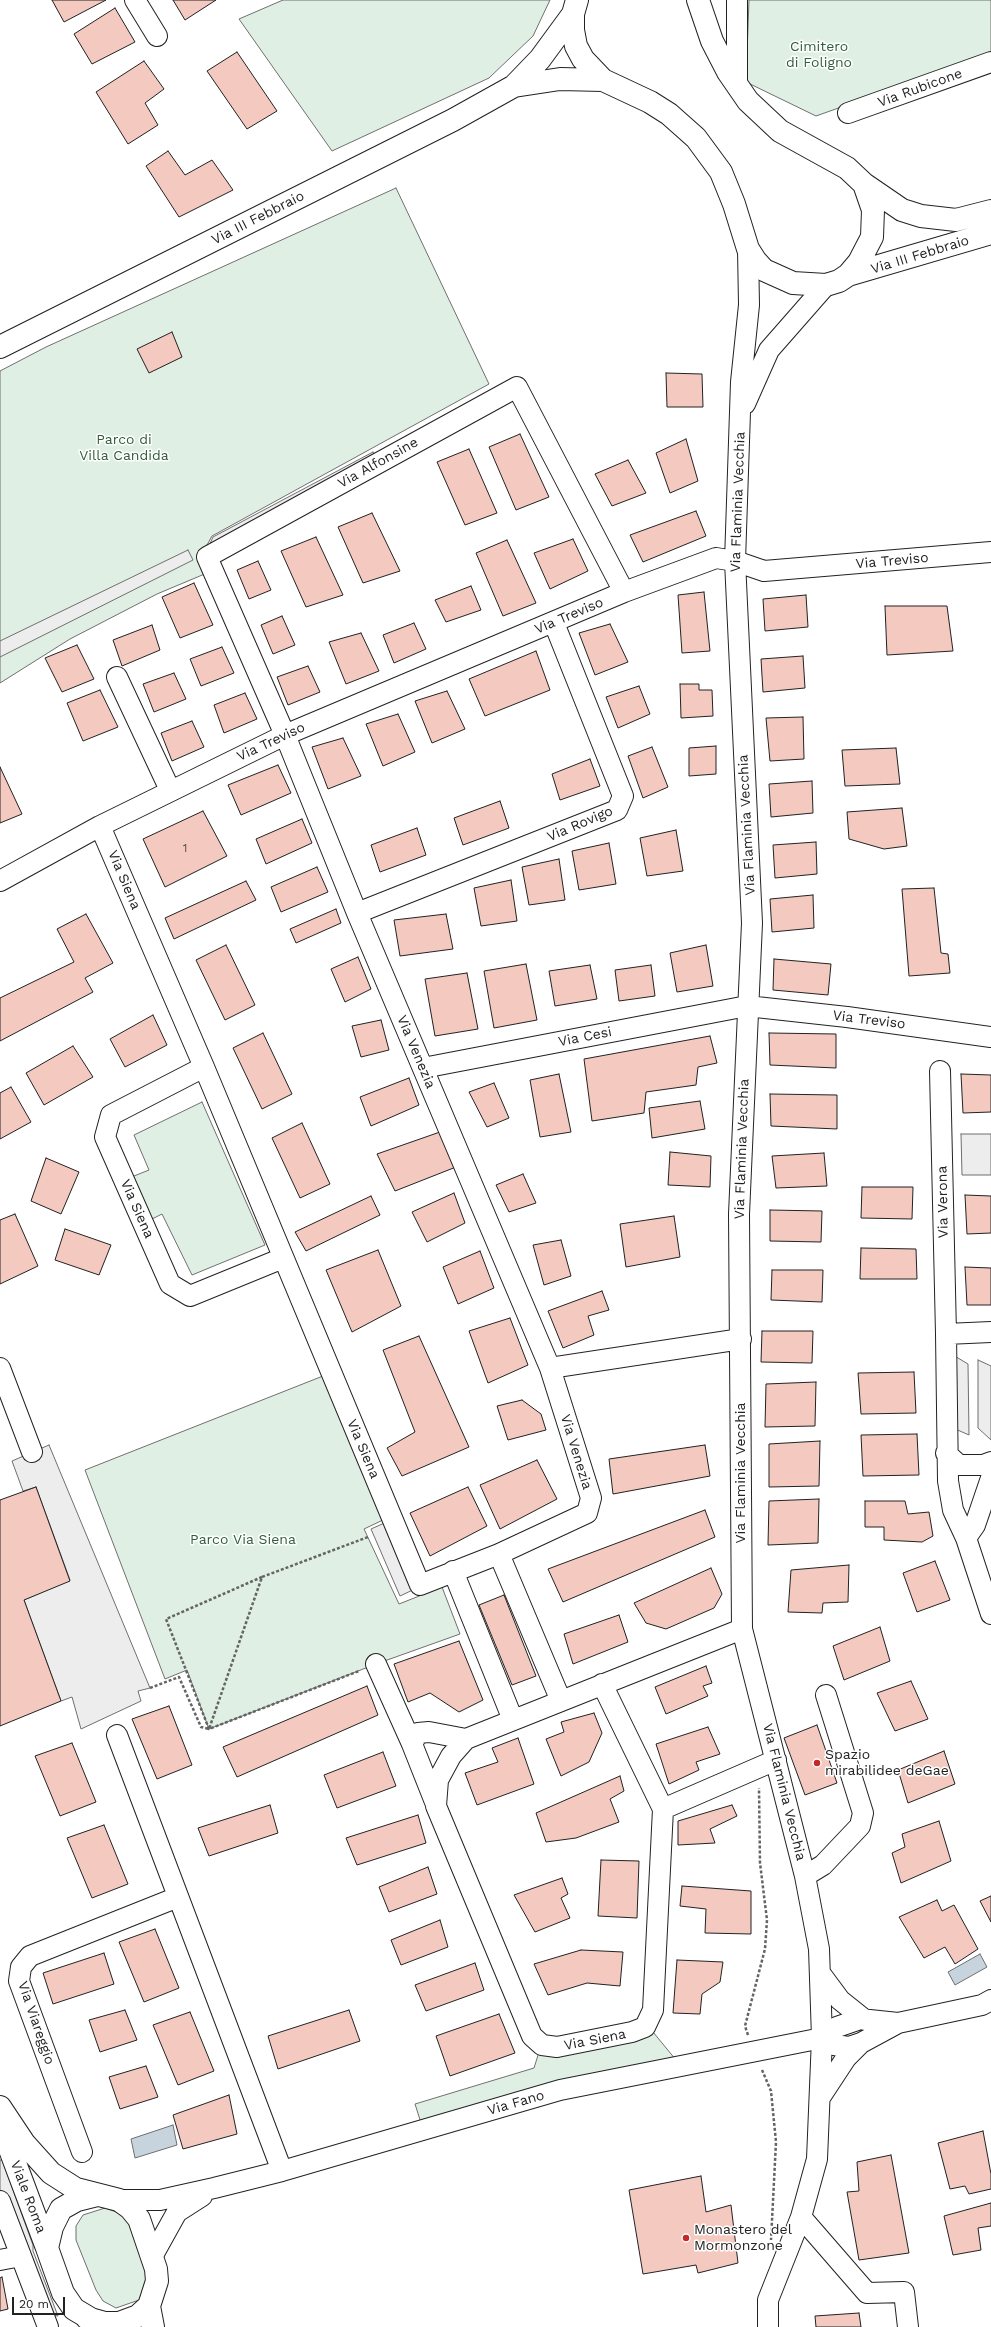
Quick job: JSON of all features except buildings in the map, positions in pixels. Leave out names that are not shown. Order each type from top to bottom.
[{"type":"main road","name":"Via Flaminia Vecchia","points":[[575,7],[576,46],[583,59],[603,80],[657,106],[679,122],[696,138],[709,154],[724,178],[748,249],[764,270],[793,284],[826,285],[848,275],[867,251],[872,237],[873,210],[864,184],[847,168],[780,131],[766,120],[736,86],[712,40],[698,0]]},
{"type":"main road","points":[[514,86],[540,59],[575,7]]},
{"type":"main road","points":[[514,86],[560,79],[603,80]]},
{"type":"main road","name":"Via III Febbraio","points":[[0,347],[446,124],[514,86]]},
{"type":"main road","points":[[864,184],[902,210],[921,216],[956,220],[991,211]]},
{"type":"main road","name":"Via III Febbraio","points":[[848,275],[991,233]]},
{"type":"main road","name":"Viale Roma","points":[[0,2107],[24,2143],[51,2173],[76,2189],[119,2200],[130,2208],[139,2219],[152,2257],[157,2281],[151,2317],[138,2316],[119,2323],[96,2323],[74,2308],[63,2293],[0,2124]]},
{"type":"main road","name":"Viale Roma","points":[[47,2248],[52,2227],[61,2210],[77,2200],[96,2195]]},
{"type":"street","points":[[135,0],[157,36]]},
{"type":"street","points":[[736,0],[736,86]]},
{"type":"street","name":"Via Rubicone","points":[[848,113],[991,62]]},
{"type":"street","name":"Via Flaminia Vecchia","points":[[748,249],[749,304],[740,415],[735,561],[752,923],[747,1006],[739,1214],[742,1628],[805,1876],[819,1949],[822,2038],[817,2159],[801,2217],[768,2300],[768,2327]]},
{"type":"street","name":"Via Flaminia Vecchia","points":[[740,415],[769,350],[826,285]]},
{"type":"street","name":"Via Alfonsine","points":[[285,735],[206,557],[517,387],[624,592]]},
{"type":"street","name":"Via Treviso","points":[[0,881],[100,826],[170,790],[285,735],[554,623],[624,592],[716,558],[735,561],[764,571],[991,552]]},
{"type":"street","name":"Via Rovigo","points":[[357,913],[617,810],[623,796],[554,623]]},
{"type":"street","points":[[117,677],[170,790]]},
{"type":"street","name":"Via Venezia","points":[[285,735],[357,913],[550,1368],[591,1498],[587,1513],[499,1554],[475,1563]]},
{"type":"street","name":"Via Siena","points":[[100,826],[204,1067],[420,1585],[475,1563]]},
{"type":"street","name":"Via Treviso","points":[[747,1006],[847,1017],[991,1037]]},
{"type":"street","name":"Via Cesi","points":[[423,1068],[747,1006]]},
{"type":"street","name":"Via Siena","points":[[204,1067],[111,1115],[105,1137],[170,1284],[190,1296],[283,1258]]},
{"type":"street","name":"Via Verona","points":[[940,1071],[946,1334],[946,1453],[948,1481],[953,1510],[966,1538],[991,1614]]},
{"type":"street","points":[[946,1334],[991,1332]]},
{"type":"street","points":[[550,1368],[741,1339]]},
{"type":"street","points":[[0,1368],[32,1452]]},
{"type":"street","points":[[946,1453],[959,1465],[983,1465],[991,1462]]},
{"type":"street","points":[[966,1538],[975,1525],[991,1478]]},
{"type":"street","points":[[499,1554],[561,1701],[742,1628]]},
{"type":"street","points":[[453,1571],[513,1720]]},
{"type":"street","points":[[376,1664],[412,1744],[436,1806]]},
{"type":"street","points":[[602,1684],[663,1809],[776,1760]]},
{"type":"street","name":"Via Flaminia Vecchia","points":[[805,1876],[823,1865],[860,1826],[863,1814],[826,1695]]},
{"type":"street","name":"Via Siena","points":[[561,1701],[466,1739],[451,1756],[438,1780],[436,1806],[532,2036],[542,2045],[557,2047],[632,2032],[644,2026],[653,2010],[663,1809]]},
{"type":"street","points":[[412,1744],[418,1733],[429,1732],[466,1739]]},
{"type":"street","points":[[116,1736],[282,2171]]},
{"type":"street","name":"Via Viareggio","points":[[82,2152],[19,1981],[20,1967],[30,1956],[178,1897]]},
{"type":"street","points":[[820,1973],[840,2000],[865,2020]]},
{"type":"street","points":[[898,2023],[865,2020],[837,2027],[822,2038],[834,2045],[848,2046],[861,2043],[898,2023],[982,2005],[991,2000]]},
{"type":"street","name":"Via Fano","points":[[119,2200],[160,2200],[214,2188],[282,2171],[560,2090],[753,2050],[822,2038]]},
{"type":"street","points":[[820,2097],[846,2058],[861,2043]]},
{"type":"street","name":"Via Fano","points":[[152,2257],[177,2212],[214,2188]]},
{"type":"street","points":[[0,2201],[48,2327]]},
{"type":"street","points":[[801,2217],[867,2293],[904,2292],[908,2327]]},
{"type":"street","points":[[0,2260],[21,2256]]},
{"type":"path","points":[[209,1729],[166,1619],[262,1577],[368,1537]]},
{"type":"path","points":[[209,1729],[262,1577]]},
{"type":"path","points":[[150,1688],[179,1677],[201,1727],[209,1729],[376,1664]]},
{"type":"green space","points":[[283,0],[550,0],[533,36],[489,78],[332,151],[239,19]]},
{"type":"green space","name":"Cimitero di Foligno","points":[[749,0],[991,0],[991,54],[816,116],[746,82]]},
{"type":"green space","name":"Parco di Villa Candida","points":[[396,188],[489,384],[212,536],[202,554],[207,573],[157,594],[70,639],[0,683],[0,371],[46,347]]},
{"type":"green space","points":[[202,1102],[265,1245],[192,1275],[162,1214],[148,1221],[129,1178],[149,1170],[134,1135]]},
{"type":"green space","name":"Parco Via Siena","points":[[323,1376],[385,1519],[364,1529],[399,1604],[442,1587],[460,1634],[376,1664],[209,1729],[187,1670],[165,1679],[85,1470]]},
{"type":"green space","points":[[653,2032],[676,2060],[421,2123],[415,2104],[534,2068],[539,2052]]},
{"type":"green space","points":[[105,2208],[119,2213],[129,2222],[147,2273],[146,2288],[139,2300],[116,2308],[103,2301],[96,2290],[76,2240],[76,2226],[83,2215]]},
{"type":"shaded area","points":[[373,452],[378,461],[207,550],[213,537]]},
{"type":"shaded area","points":[[188,550],[193,560],[0,657],[0,641]]},
{"type":"shaded area","points":[[961,1134],[991,1134],[991,1175],[962,1175]]},
{"type":"shaded area","points":[[953,1355],[968,1364],[969,1435],[953,1428]]},
{"type":"shaded area","points":[[978,1360],[991,1366],[991,1440],[978,1428]]},
{"type":"shaded area","points":[[49,1445],[150,1688],[138,1691],[141,1701],[81,1729],[72,1697],[61,1701],[24,1600],[70,1580],[36,1487],[23,1491],[12,1461]]},
{"type":"shaded area","points":[[389,1521],[417,1588],[400,1596],[371,1529]]},
{"type":"shaded area","points":[[980,1954],[987,1967],[955,1985],[948,1972]]},
{"type":"shaded area","points":[[173,2125],[177,2145],[135,2158],[131,2139]]},
{"type":"shaded area","points":[[0,2160],[2,2160],[33,2245],[33,2251],[58,2316],[43,2314],[0,2201]]},
{"type":"place","name":"Spazio mirabilidee deGae","points":[[817,1763]]},
{"type":"place","name":"Monastero del Mormonzone","points":[[686,2238]]}]
